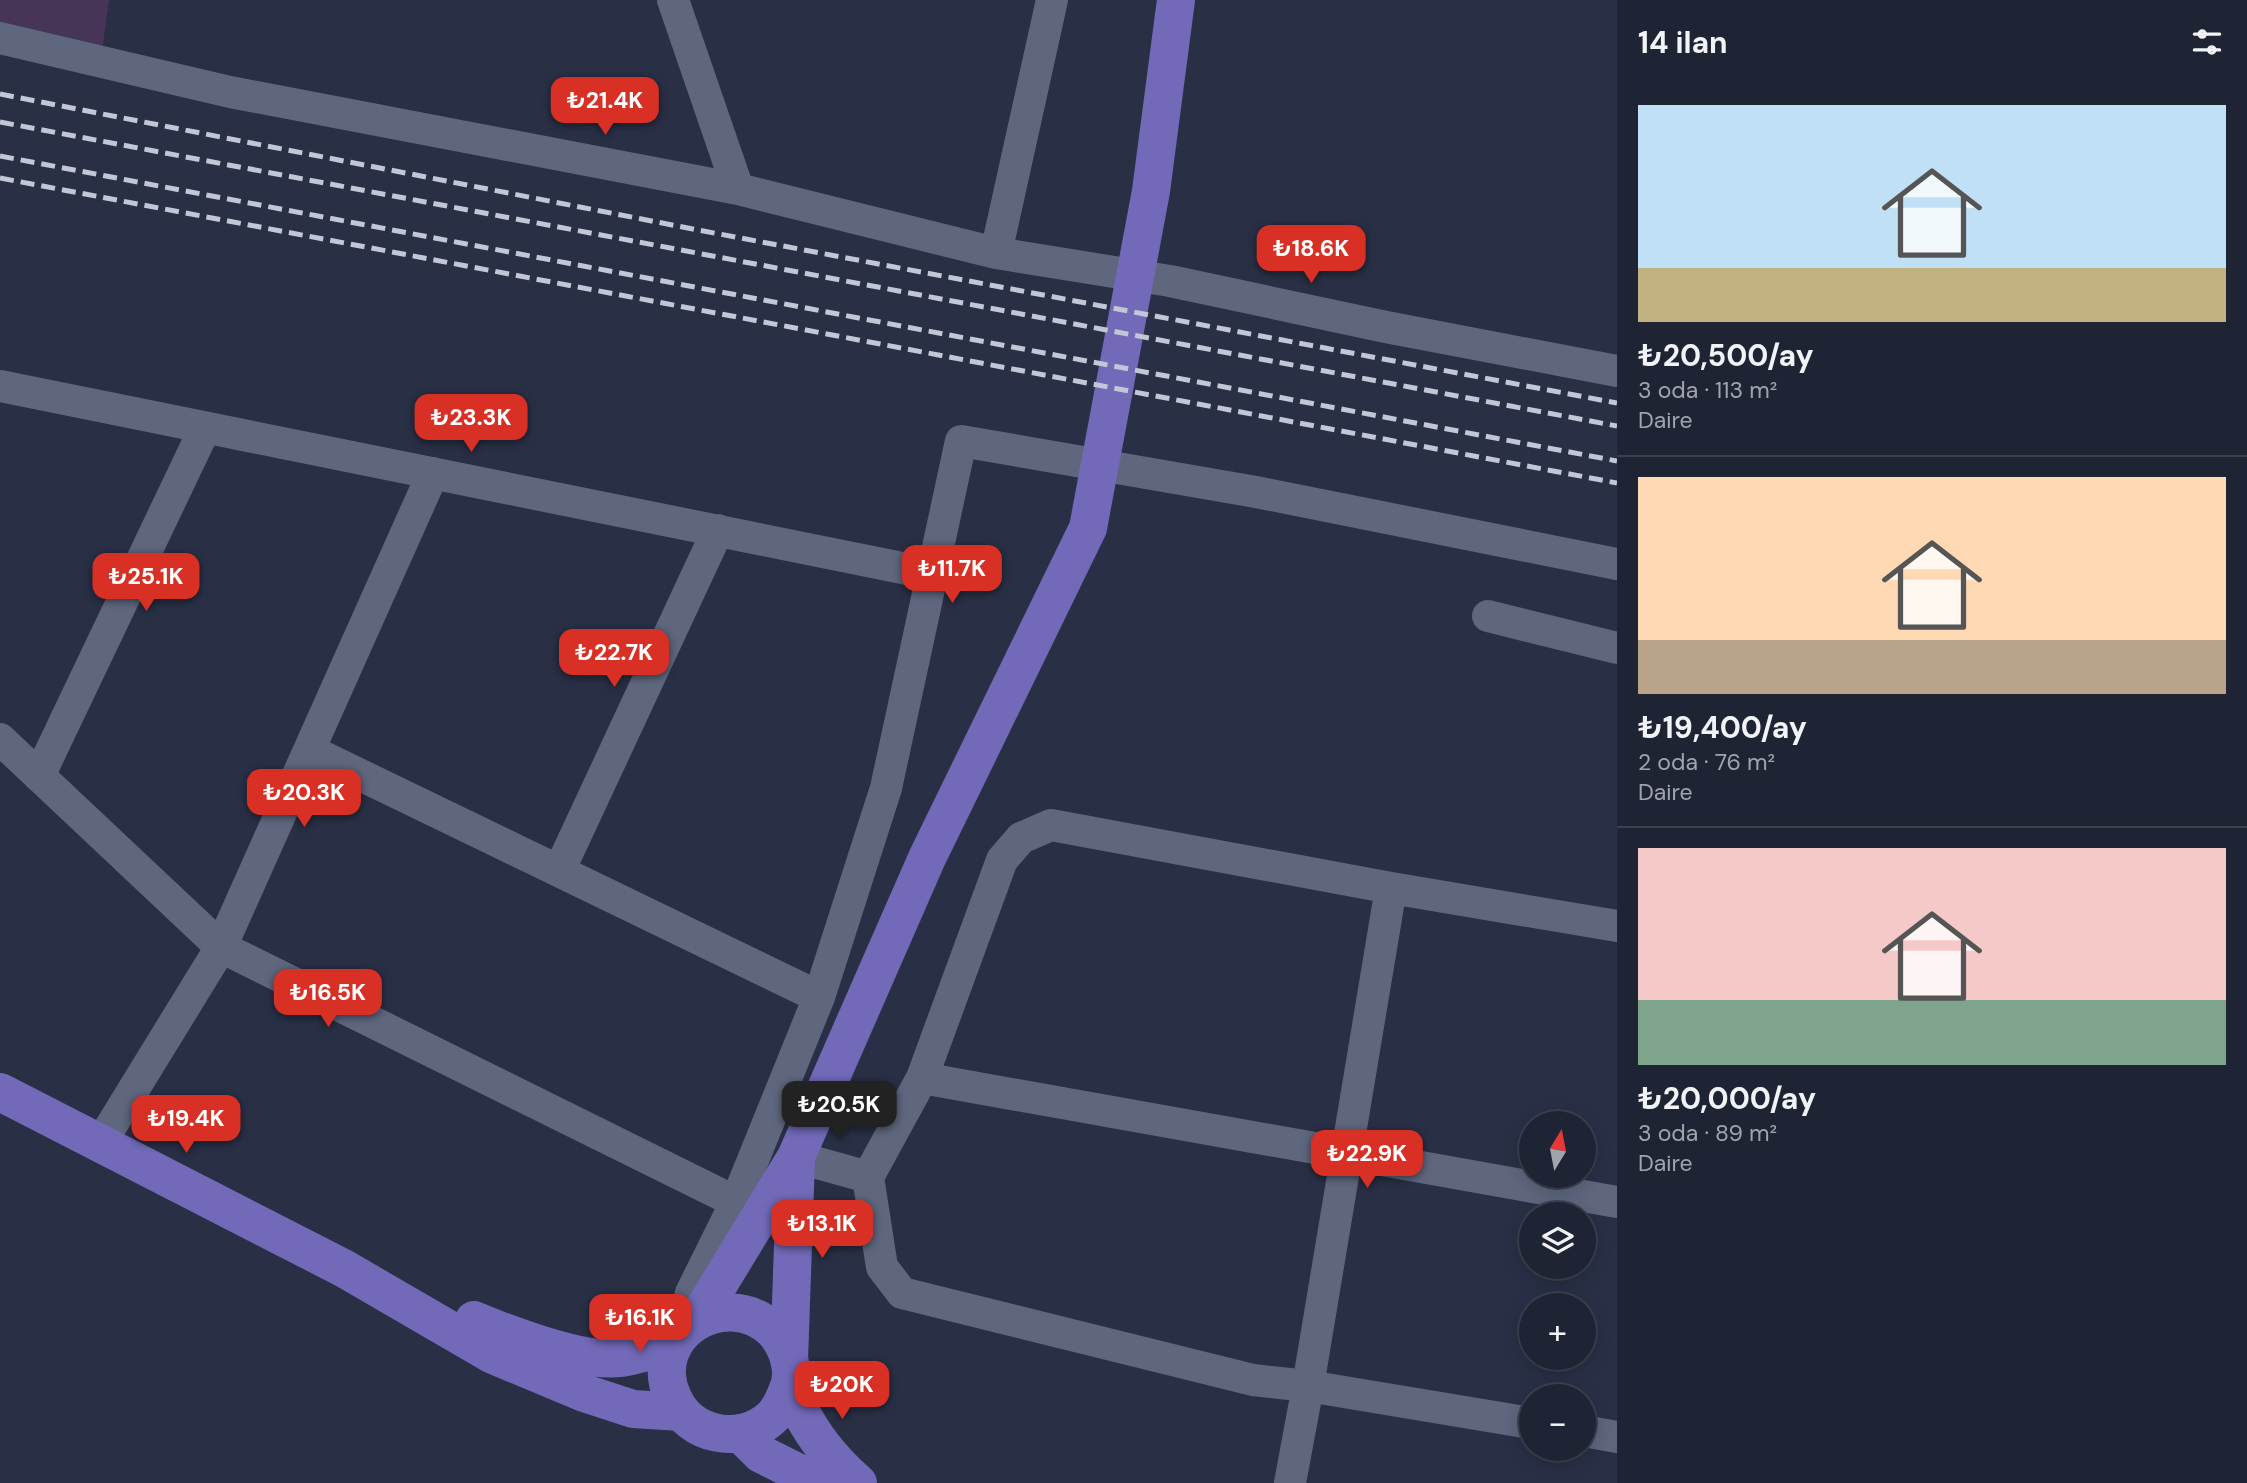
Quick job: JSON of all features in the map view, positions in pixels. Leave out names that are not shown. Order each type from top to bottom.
[{"type":"main road","points":[[796,1157],[789,1373],[783,1402],[772,1417],[757,1428],[724,1434],[708,1431],[681,1412],[667,1379],[668,1362],[796,1157],[927,858],[1088,528],[1151,191],[1176,0]]},
{"type":"main road","points":[[0,1092],[345,1269],[493,1356],[584,1393],[633,1409],[681,1412]]},
{"type":"main road","points":[[345,1269],[511,1335],[576,1354],[619,1358],[684,1333],[713,1314],[729,1311],[746,1314],[774,1331],[784,1345],[789,1373],[809,1425],[833,1461],[858,1483]]},
{"type":"main road","points":[[740,1433],[761,1454],[799,1473],[828,1483]]},
{"type":"street","points":[[673,0],[738,190]]},
{"type":"street","points":[[996,253],[1052,0]]},
{"type":"street","points":[[0,38],[230,92],[738,190],[996,253],[1170,281],[1386,327],[1617,371]]},
{"type":"street","points":[[0,386],[932,574]]},
{"type":"street","points":[[39,776],[205,428]]},
{"type":"street","points":[[684,1333],[691,1293],[736,1202],[819,997],[886,788],[961,441],[1256,492],[1617,564]]},
{"type":"street","points":[[100,1144],[221,947],[311,751],[433,473]]},
{"type":"street","points":[[559,871],[718,530]]},
{"type":"street","points":[[1488,616],[1617,648]]},
{"type":"street","points":[[0,739],[221,947],[736,1202]]},
{"type":"street","points":[[311,751],[819,997]]},
{"type":"street","points":[[1519,1421],[1308,1386],[1254,1380],[902,1293],[883,1267],[868,1177],[922,1078],[1002,860],[1021,838],[1051,825],[1391,888],[1617,926]]},
{"type":"street","points":[[1290,1483],[1391,888]]},
{"type":"street","points":[[922,1078],[1617,1202]]},
{"type":"street","points":[[796,1157],[868,1177]]},
{"type":"street","points":[[1596,1433],[1617,1437]]},
{"type":"shaded area","points":[[0,0],[109,0],[102,51],[0,30]]},
{"type":"railway","points":[[0,94],[698,230],[1617,403]]},
{"type":"railway","points":[[0,122],[1617,426]]},
{"type":"railway","points":[[0,156],[1617,461]]},
{"type":"railway","points":[[0,178],[1617,483]]}]
